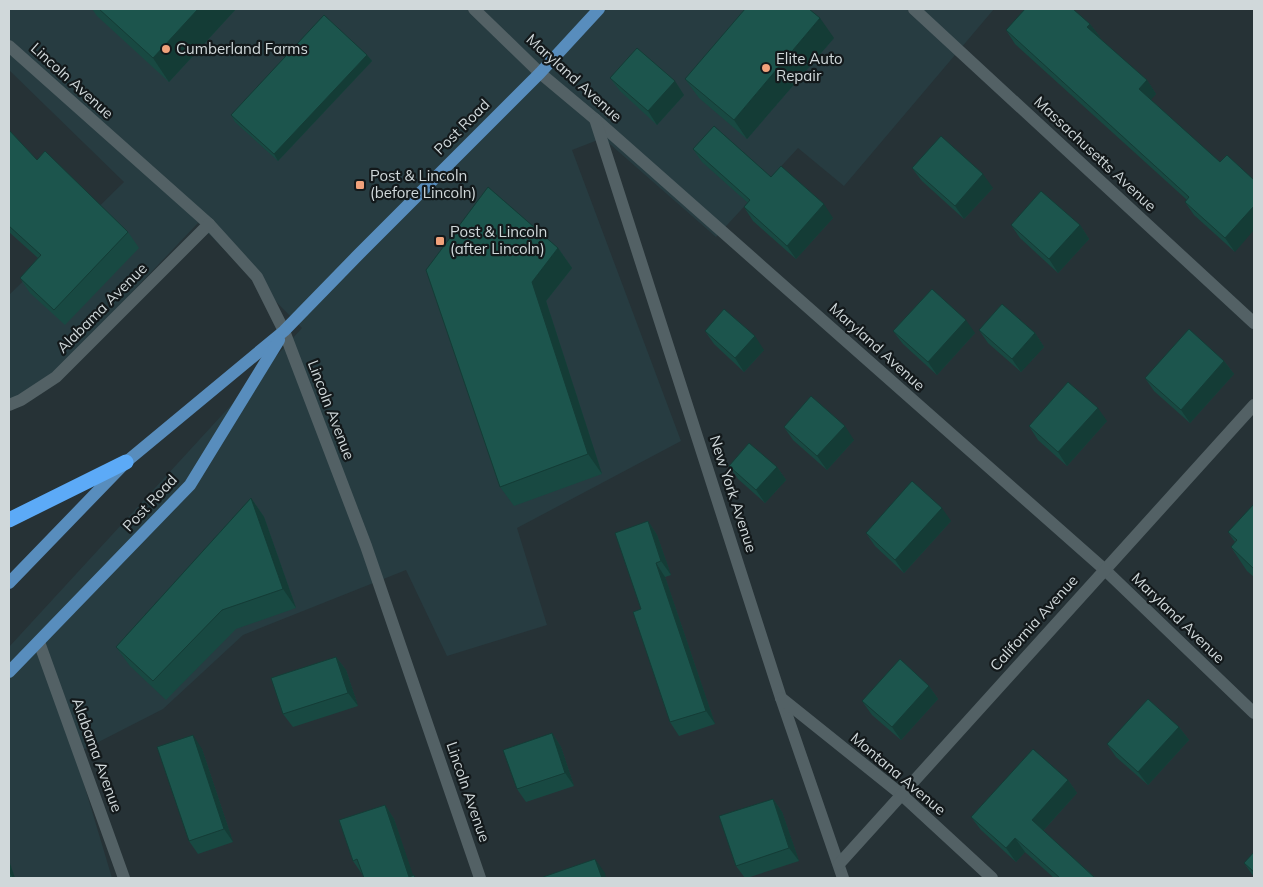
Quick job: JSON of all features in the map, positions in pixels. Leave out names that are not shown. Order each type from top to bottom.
[{"type":"highway","points":[[9,520],[126,462]]},
{"type":"main road","name":"Post Road","points":[[9,583],[126,462],[284,331],[540,73],[599,9]]},
{"type":"main road","name":"Post Road","points":[[9,672],[190,485],[284,331]]},
{"type":"street","name":"Maryland Avenue","points":[[474,9],[540,73],[595,118],[1104,570],[1254,713]]},
{"type":"street","name":"Massachusetts Avenue","points":[[914,9],[1254,323]]},
{"type":"street","name":"Lincoln Avenue","points":[[9,46],[209,224],[257,277],[284,331],[366,546],[480,878]]},
{"type":"street","name":"New York Avenue","points":[[595,118],[781,698],[843,878]]},
{"type":"street","name":"Alabama Avenue","points":[[9,405],[21,400],[56,377],[209,224]]},
{"type":"street","name":"California Avenue","points":[[839,864],[1254,405]]},
{"type":"street","name":"Alabama Avenue","points":[[39,642],[124,878]]},
{"type":"street","name":"Montana Avenue","points":[[781,698],[902,795],[992,878]]},
{"type":"shaded area","points":[[9,9],[994,9],[844,186],[798,148],[716,237],[603,138],[572,150],[681,441],[517,528],[547,625],[447,656],[406,570],[243,635],[163,709],[75,754],[112,878],[9,878],[9,647],[302,328],[198,223],[36,393],[9,399],[9,295],[124,182],[9,70]]},
{"type":"building","points":[[99,9],[198,9],[153,58]]},
{"type":"building","name":"Elite Auto Repair","points":[[745,9],[809,9],[820,18],[734,120],[685,79]]},
{"type":"building","points":[[1025,9],[1073,9],[1090,24],[1087,27],[1147,80],[1139,89],[1220,162],[1227,155],[1254,180],[1254,206],[1225,238],[1185,202],[1189,197],[1006,30]]},
{"type":"building","points":[[324,15],[367,55],[274,154],[231,115]]},
{"type":"building","points":[[637,48],[675,81],[648,111],[610,78]]},
{"type":"building","points":[[714,126],[771,177],[781,166],[824,204],[787,246],[744,207],[750,200],[693,149]]},
{"type":"building","points":[[9,130],[37,160],[45,151],[128,232],[54,310],[20,278],[41,255],[9,226]]},
{"type":"building","points":[[941,136],[983,174],[955,206],[912,168]]},
{"type":"building","points":[[488,187],[558,248],[532,282],[588,454],[500,487],[426,270]]},
{"type":"building","points":[[1041,191],[1080,225],[1049,259],[1011,225]]},
{"type":"building","points":[[932,289],[966,320],[928,362],[893,331]]},
{"type":"building","points":[[1002,304],[1035,333],[1012,359],[979,330]]},
{"type":"building","points":[[724,309],[755,336],[735,358],[705,331]]},
{"type":"building","points":[[1189,329],[1224,361],[1181,410],[1145,378]]},
{"type":"building","points":[[1068,382],[1098,408],[1058,452],[1029,426]]},
{"type":"building","points":[[811,396],[845,426],[817,456],[784,427]]},
{"type":"building","points":[[749,443],[777,467],[756,490],[729,466]]},
{"type":"building","points":[[912,481],[942,508],[895,560],[866,533]]},
{"type":"building","points":[[251,498],[283,589],[222,610],[153,681],[116,647]]},
{"type":"building","points":[[1254,504],[1254,569],[1231,547],[1237,540],[1228,532]]},
{"type":"building","points":[[648,521],[661,561],[656,563],[706,711],[670,722],[633,612],[641,609],[615,533]]},
{"type":"building","points":[[336,657],[348,693],[283,714],[271,678]]},
{"type":"building","points":[[900,659],[929,686],[892,727],[862,701]]},
{"type":"building","points":[[1148,699],[1179,727],[1138,772],[1107,744]]},
{"type":"building","points":[[552,733],[565,773],[517,789],[503,750]]},
{"type":"building","points":[[193,735],[224,829],[189,841],[157,747]]},
{"type":"building","points":[[1033,749],[1068,780],[1032,820],[1095,878],[1060,878],[1015,838],[1006,848],[971,817]]},
{"type":"building","points":[[773,799],[789,848],[736,866],[719,816]]},
{"type":"building","points":[[385,805],[409,877],[414,875],[415,878],[364,878],[357,859],[353,861],[339,820]]},
{"type":"building","points":[[1254,852],[1254,872],[1244,863]]},
{"type":"building","points":[[595,859],[602,878],[543,878],[543,877]]},
{"type":"place","name":"Cumberland Farms","points":[[166,49]]},
{"type":"place","name":"Elite Auto Repair","points":[[766,68]]},
{"type":"place","name":"Post & Lincoln (before Lincoln)","points":[[360,185]]},
{"type":"place","name":"Post & Lincoln (after Lincoln)","points":[[440,241]]}]
